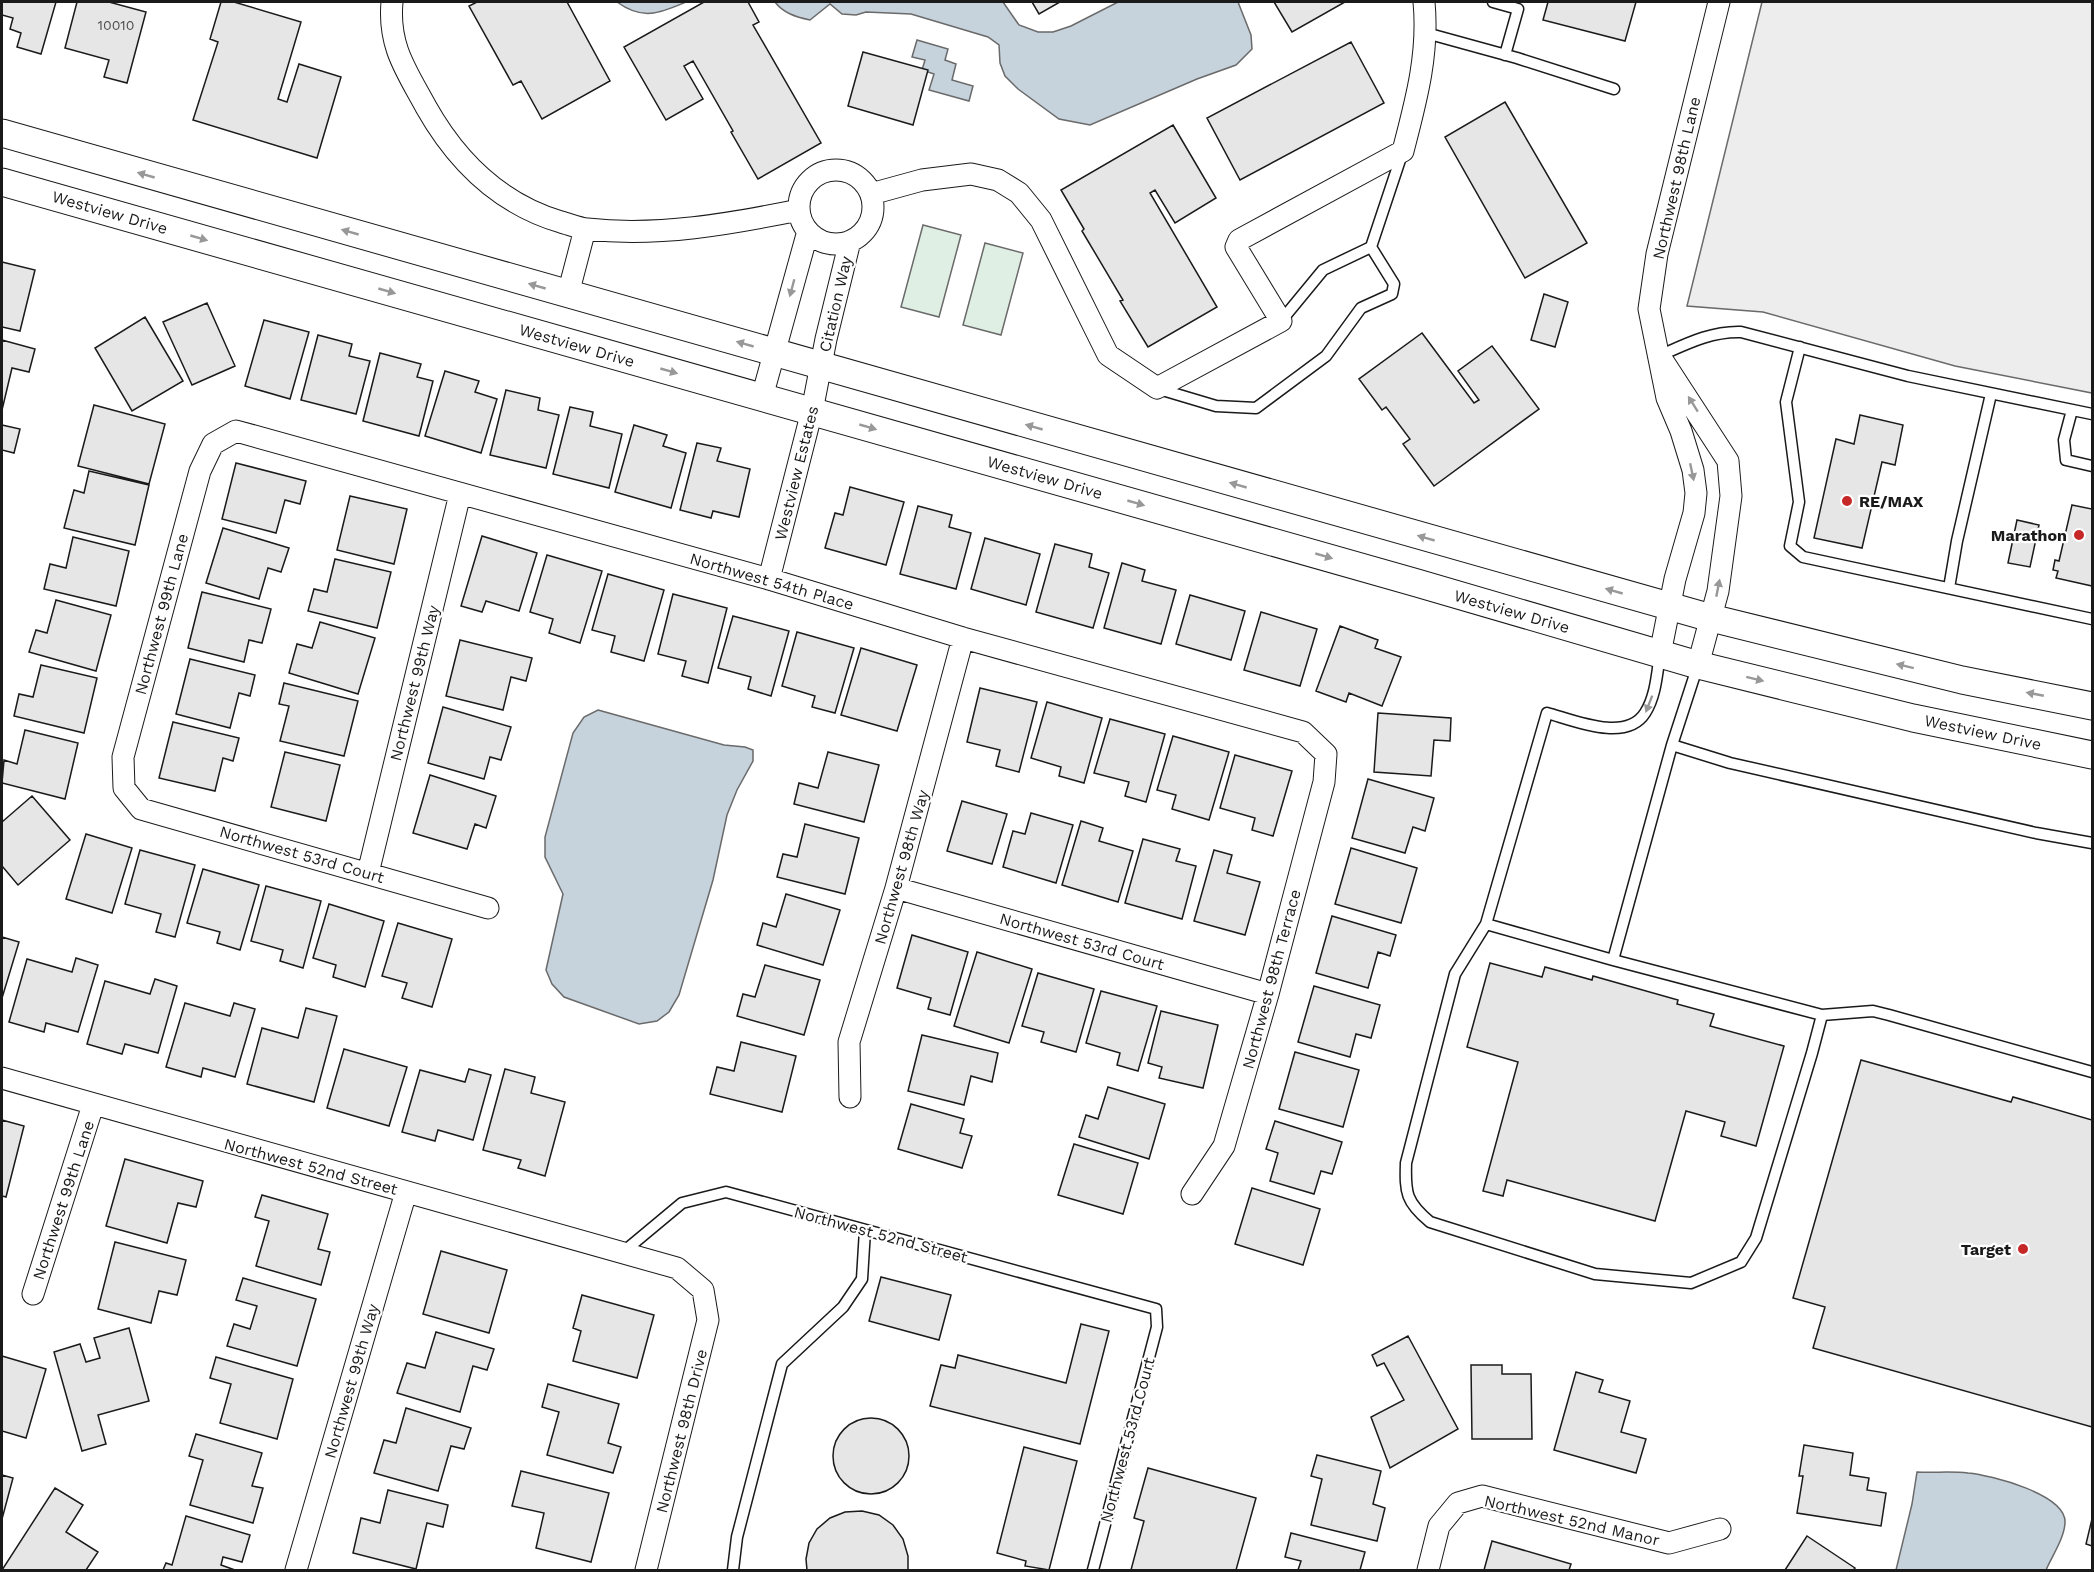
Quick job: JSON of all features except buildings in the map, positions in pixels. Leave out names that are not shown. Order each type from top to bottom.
[{"type":"street","points":[[392,2],[390,22],[398,57],[438,127],[466,165],[512,202],[544,217],[585,229],[679,230],[751,220],[799,210]]},
{"type":"street","points":[[871,194],[922,180],[971,174],[998,180],[1019,193],[1041,220],[1108,355],[1156,388],[1281,321],[1236,248],[1239,240],[1403,151],[1424,59],[1426,33],[1424,2]]},
{"type":"street","name":"Northwest 98th Lane","points":[[1660,654],[1675,579],[1694,513],[1696,493],[1681,431],[1666,398],[1649,309],[1657,254],[1719,2]]},
{"type":"street","points":[[2,133],[1711,618],[1962,680],[2092,705]]},
{"type":"street","points":[[846,171],[865,184],[871,194],[872,217],[859,236],[850,241],[827,242],[817,238],[808,231],[802,221],[799,210],[804,188],[812,178],[822,172],[846,171]]},
{"type":"street","name":"Westview Drive","points":[[2,182],[1698,665],[1912,718],[2092,755]]},
{"type":"street","points":[[568,294],[585,229]]},
{"type":"street","points":[[762,398],[808,231]]},
{"type":"street","name":"Citation Way","points":[[822,366],[826,339],[850,241]]},
{"type":"street","name":"Northwest 98th Lane","points":[[1659,356],[1728,460],[1731,496],[1719,591],[1698,665]]},
{"type":"street","name":"Westview Estates","points":[[769,579],[822,366]]},
{"type":"street","name":"Northwest 54th Place","points":[[213,444],[236,431],[769,579],[963,638],[1303,732],[1326,754]]},
{"type":"street","name":"Northwest 99th Lane","points":[[124,788],[123,757],[200,471],[213,444]]},
{"type":"street","name":"Northwest 99th Way","points":[[368,873],[460,494]]},
{"type":"street","name":"Northwest 98th Way","points":[[850,1096],[849,1042],[896,888],[963,638]]},
{"type":"street","name":"Northwest 98th Terrace","points":[[1192,1194],[1224,1146],[1268,994],[1324,782],[1326,754]]},
{"type":"street","name":"Northwest 53rd Court","points":[[124,788],[141,808],[488,908]]},
{"type":"street","name":"Northwest 53rd Court","points":[[896,888],[1268,994]]},
{"type":"street","name":"Northwest 52nd Street","points":[[2,1078],[677,1268],[703,1290]]},
{"type":"street","name":"Northwest 99th Lane","points":[[33,1294],[93,1105]]},
{"type":"street","name":"Northwest 99th Way","points":[[296,1570],[406,1192]]},
{"type":"street","name":"Northwest 98th Drive","points":[[646,1570],[708,1320],[703,1290]]},
{"type":"street","name":"Northwest 52nd Manor","points":[[1428,1570],[1439,1526],[1458,1503],[1482,1496],[1669,1543],[1720,1528]]},
{"type":"lane","points":[[1493,2],[1518,9],[1505,55]]},
{"type":"lane","points":[[1426,33],[1614,89]]},
{"type":"lane","points":[[1281,321],[1323,270],[1371,247],[1403,151]]},
{"type":"lane","points":[[1156,388],[1216,406],[1256,408],[1266,402],[1277,391],[1326,356],[1361,308],[1392,294],[1394,284],[1371,247]]},
{"type":"lane","points":[[1659,356],[1705,337],[1726,332],[1741,332],[1908,376],[2092,414]]},
{"type":"lane","points":[[1800,347],[1786,402],[1798,502],[1790,546],[1803,557],[2092,619]]},
{"type":"lane","points":[[1949,588],[1957,541],[1991,394]]},
{"type":"lane","points":[[2073,410],[2064,440],[2066,460],[2092,466]]},
{"type":"lane","points":[[1660,654],[1654,688],[1644,715],[1631,724],[1609,730],[1547,713],[1486,924],[1455,974],[1406,1163],[1405,1187],[1415,1209],[1430,1222],[1595,1274],[1691,1283],[1741,1262],[1756,1238],[1822,1015]]},
{"type":"lane","points":[[1612,960],[1672,745],[1698,665]]},
{"type":"lane","points":[[1672,745],[1730,763],[2027,831],[2092,843]]},
{"type":"lane","points":[[1486,924],[1612,960],[1822,1015],[1873,1011],[2092,1072]]},
{"type":"lane","name":"Northwest 52nd Street","points":[[621,1253],[682,1203],[726,1192],[1156,1309]]},
{"type":"lane","points":[[733,1570],[737,1537],[782,1364],[843,1307],[862,1279],[865,1230]]},
{"type":"lane","name":"Northwest 53rd Court","points":[[1093,1570],[1157,1327],[1156,1309]]},
{"type":"green space","points":[[923,225],[961,235],[939,317],[901,307]]},
{"type":"green space","points":[[985,243],[1023,253],[1001,335],[963,325]]},
{"type":"shaded area","points":[[617,2],[686,2],[660,12],[643,13],[635,12]]},
{"type":"shaded area","points":[[775,2],[1003,2],[1019,25],[1038,32],[1053,32],[1071,26],[1118,2],[1238,2],[1251,35],[1252,49],[1236,65],[1197,79],[1090,125],[1059,119],[1018,89],[1005,76],[1000,63],[999,45],[988,37],[911,14],[866,12],[856,15],[842,14],[830,4],[810,20],[790,14]]},
{"type":"shaded area","points":[[1762,2],[2092,2],[2092,393],[1955,366],[1763,312],[1687,306]]},
{"type":"shaded area","points":[[917,40],[948,49],[945,60],[956,64],[952,80],[973,86],[969,101],[929,90],[934,74],[922,70],[925,60],[912,57]]},
{"type":"shaded area","points":[[598,710],[724,745],[753,750],[753,761],[737,790],[727,815],[713,880],[679,995],[669,1012],[657,1021],[639,1024],[564,997],[552,984],[546,970],[563,894],[545,857],[545,837],[573,733],[584,717]]},
{"type":"shaded area","points":[[1917,1472],[1962,1472],[1993,1478],[2026,1488],[2054,1503],[2062,1513],[2065,1523],[2060,1541],[2046,1570],[1896,1570],[1912,1504]]},
{"type":"place","name":"RE/MAX","points":[[1847,501]]},
{"type":"place","name":"Marathon","points":[[2079,535]]},
{"type":"place","name":"Target","points":[[2023,1249]]}]
